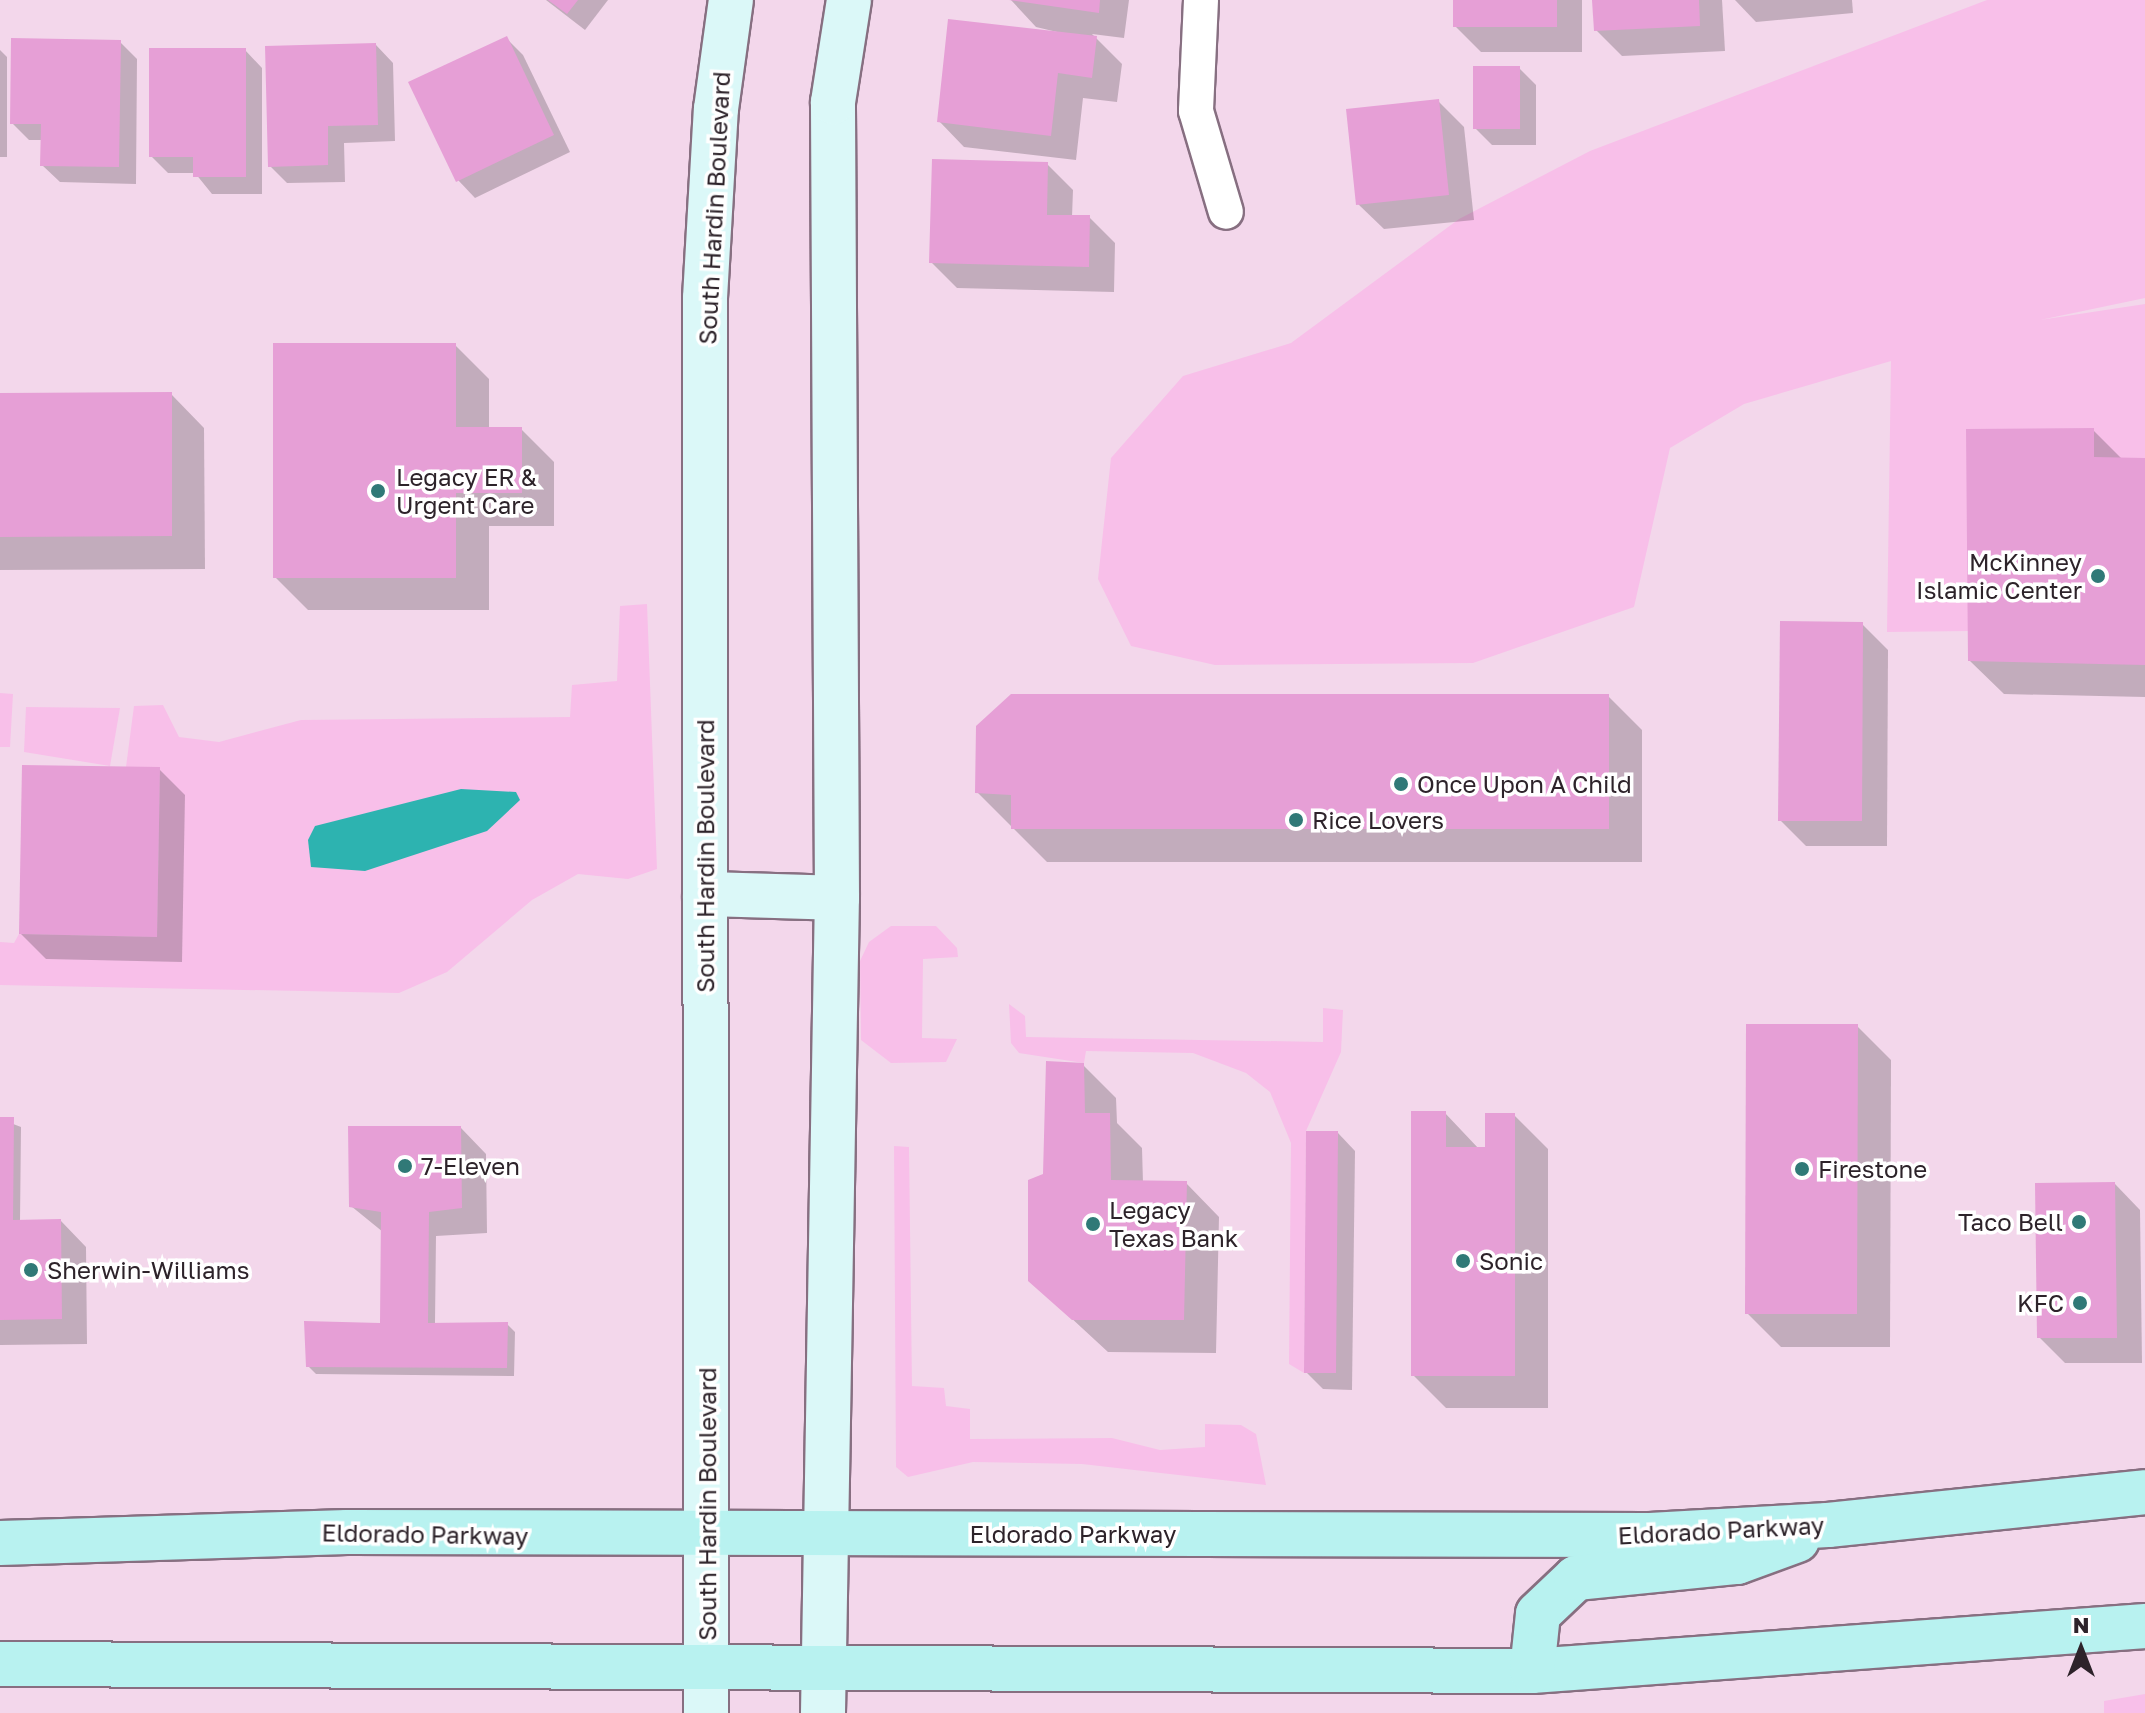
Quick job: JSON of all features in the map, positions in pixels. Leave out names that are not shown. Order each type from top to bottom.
[{"type":"main road","name":"South Hardin Boulevard","points":[[706,1713],[705,298],[716,109],[731,0]]},
{"type":"main road","points":[[823,1713],[823,1536],[837,898],[833,102],[849,0]]},
{"type":"main road","points":[[705,894],[837,898]]},
{"type":"main road","name":"Eldorado Parkway","points":[[0,1543],[347,1532],[708,1537],[1650,1535],[1828,1525],[2145,1492]]},
{"type":"main road","points":[[1532,1671],[1538,1614],[1576,1578],[1737,1562],[1828,1525]]},
{"type":"main road","points":[[0,1664],[707,1663],[1532,1671],[2145,1626]]},
{"type":"street","points":[[1201,0],[1196,111],[1226,212]]},
{"type":"shaded area","points":[[1987,0],[2145,0],[2145,298],[2040,320],[2145,304],[2145,458],[1968,631],[1887,632],[1891,361],[1744,404],[1670,448],[1634,607],[1473,663],[1215,665],[1131,646],[1098,579],[1111,458],[1183,376],[1291,343],[1459,219],[1590,151]]},
{"type":"shaded area","points":[[647,604],[657,869],[628,879],[578,874],[532,900],[447,972],[399,993],[0,985],[0,942],[14,943],[19,934],[157,937],[160,767],[126,767],[134,706],[163,705],[179,737],[219,742],[301,720],[570,717],[572,685],[617,681],[620,606]]},
{"type":"shaded area","points":[[0,693],[13,694],[10,747],[0,747]]},
{"type":"shaded area","points":[[26,707],[120,708],[110,766],[24,752]]},
{"type":"shaded area","points":[[461,789],[516,792],[520,800],[487,831],[365,871],[311,867],[308,840],[315,826]]},
{"type":"shaded area","points":[[891,926],[936,926],[957,948],[958,957],[923,959],[922,1038],[957,1039],[946,1062],[891,1063],[861,1040],[860,961],[869,942]]},
{"type":"shaded area","points":[[1009,1004],[1025,1016],[1026,1037],[1323,1042],[1323,1008],[1343,1010],[1341,1052],[1306,1131],[1304,1373],[1289,1364],[1291,1143],[1270,1092],[1246,1073],[1193,1053],[1086,1051],[1084,1063],[1019,1053],[1011,1043]]},
{"type":"shaded area","points":[[894,1146],[909,1147],[912,1386],[944,1388],[946,1406],[970,1409],[970,1439],[1112,1438],[1160,1450],[1205,1447],[1205,1424],[1241,1425],[1256,1434],[1266,1485],[1082,1464],[973,1462],[908,1477],[896,1467]]},
{"type":"shaded area","points":[[2145,1694],[2145,1713],[2104,1713],[2104,1701]]},
{"type":"building","points":[[548,0],[578,0],[567,14]]},
{"type":"building","points":[[1009,0],[1100,0],[1099,13]]},
{"type":"building","points":[[1453,0],[1557,0],[1557,27],[1453,27]]},
{"type":"building","points":[[1592,0],[1699,0],[1700,26],[1594,31]]},
{"type":"building","points":[[948,19],[1097,36],[1092,78],[1058,73],[1051,136],[937,122]]},
{"type":"building","points":[[507,36],[554,135],[456,182],[408,82]]},
{"type":"building","points":[[11,38],[121,40],[119,167],[40,166],[41,124],[10,124]]},
{"type":"building","points":[[376,43],[378,125],[328,126],[328,165],[268,167],[265,46]]},
{"type":"building","points":[[149,48],[246,48],[246,177],[193,177],[193,157],[149,157]]},
{"type":"building","points":[[1473,66],[1520,66],[1520,129],[1473,129]]},
{"type":"building","points":[[1439,99],[1449,195],[1356,205],[1346,109]]},
{"type":"building","points":[[932,159],[1048,162],[1047,215],[1090,215],[1089,267],[929,263]]},
{"type":"building","points":[[273,343],[456,343],[456,427],[522,427],[522,493],[456,493],[456,578],[273,578]]},
{"type":"building","points":[[172,392],[172,536],[0,537],[0,393]]},
{"type":"building","points":[[2094,428],[2094,457],[2145,458],[2145,665],[1968,661],[1966,429]]},
{"type":"building","points":[[1780,621],[1863,622],[1862,821],[1778,821]]},
{"type":"building","points":[[1011,694],[1609,694],[1609,829],[1011,829],[1011,795],[975,793],[976,726]]},
{"type":"building","points":[[22,765],[160,767],[157,937],[19,934]]},
{"type":"building","name":"Firestone","points":[[1746,1024],[1858,1024],[1857,1314],[1745,1314]]},
{"type":"building","points":[[1046,1061],[1084,1063],[1085,1113],[1110,1113],[1111,1180],[1187,1181],[1184,1320],[1072,1320],[1028,1281],[1028,1180],[1043,1174]]},
{"type":"building","name":"Sonic","points":[[1411,1111],[1446,1111],[1446,1147],[1485,1147],[1485,1113],[1515,1113],[1515,1376],[1411,1376]]},
{"type":"building","name":"Sherwin-Williams","points":[[0,1117],[14,1117],[13,1220],[61,1219],[62,1319],[0,1320]]},
{"type":"building","name":"7-Eleven","points":[[348,1126],[461,1126],[462,1208],[429,1212],[428,1323],[508,1322],[507,1368],[306,1367],[304,1321],[380,1323],[381,1212],[349,1207]]},
{"type":"building","points":[[1306,1131],[1338,1131],[1336,1373],[1304,1373]]},
{"type":"building","points":[[2115,1182],[2117,1338],[2037,1338],[2035,1183]]},
{"type":"place","name":"Legacy ER & Urgent Care","points":[[378,491]]},
{"type":"place","name":"McKinney Islamic Center","points":[[2098,576]]},
{"type":"place","name":"Once Upon A Child","points":[[1401,784]]},
{"type":"place","name":"Rice Lovers","points":[[1296,820]]},
{"type":"place","name":"7-Eleven","points":[[405,1166]]},
{"type":"place","name":"Firestone","points":[[1802,1169]]},
{"type":"place","name":"Taco Bell","points":[[2079,1222]]},
{"type":"place","name":"Legacy Texas Bank","points":[[1093,1224]]},
{"type":"place","name":"Sonic","points":[[1463,1261]]},
{"type":"place","name":"Sherwin-Williams","points":[[31,1270]]},
{"type":"place","name":"KFC","points":[[2080,1303]]}]
